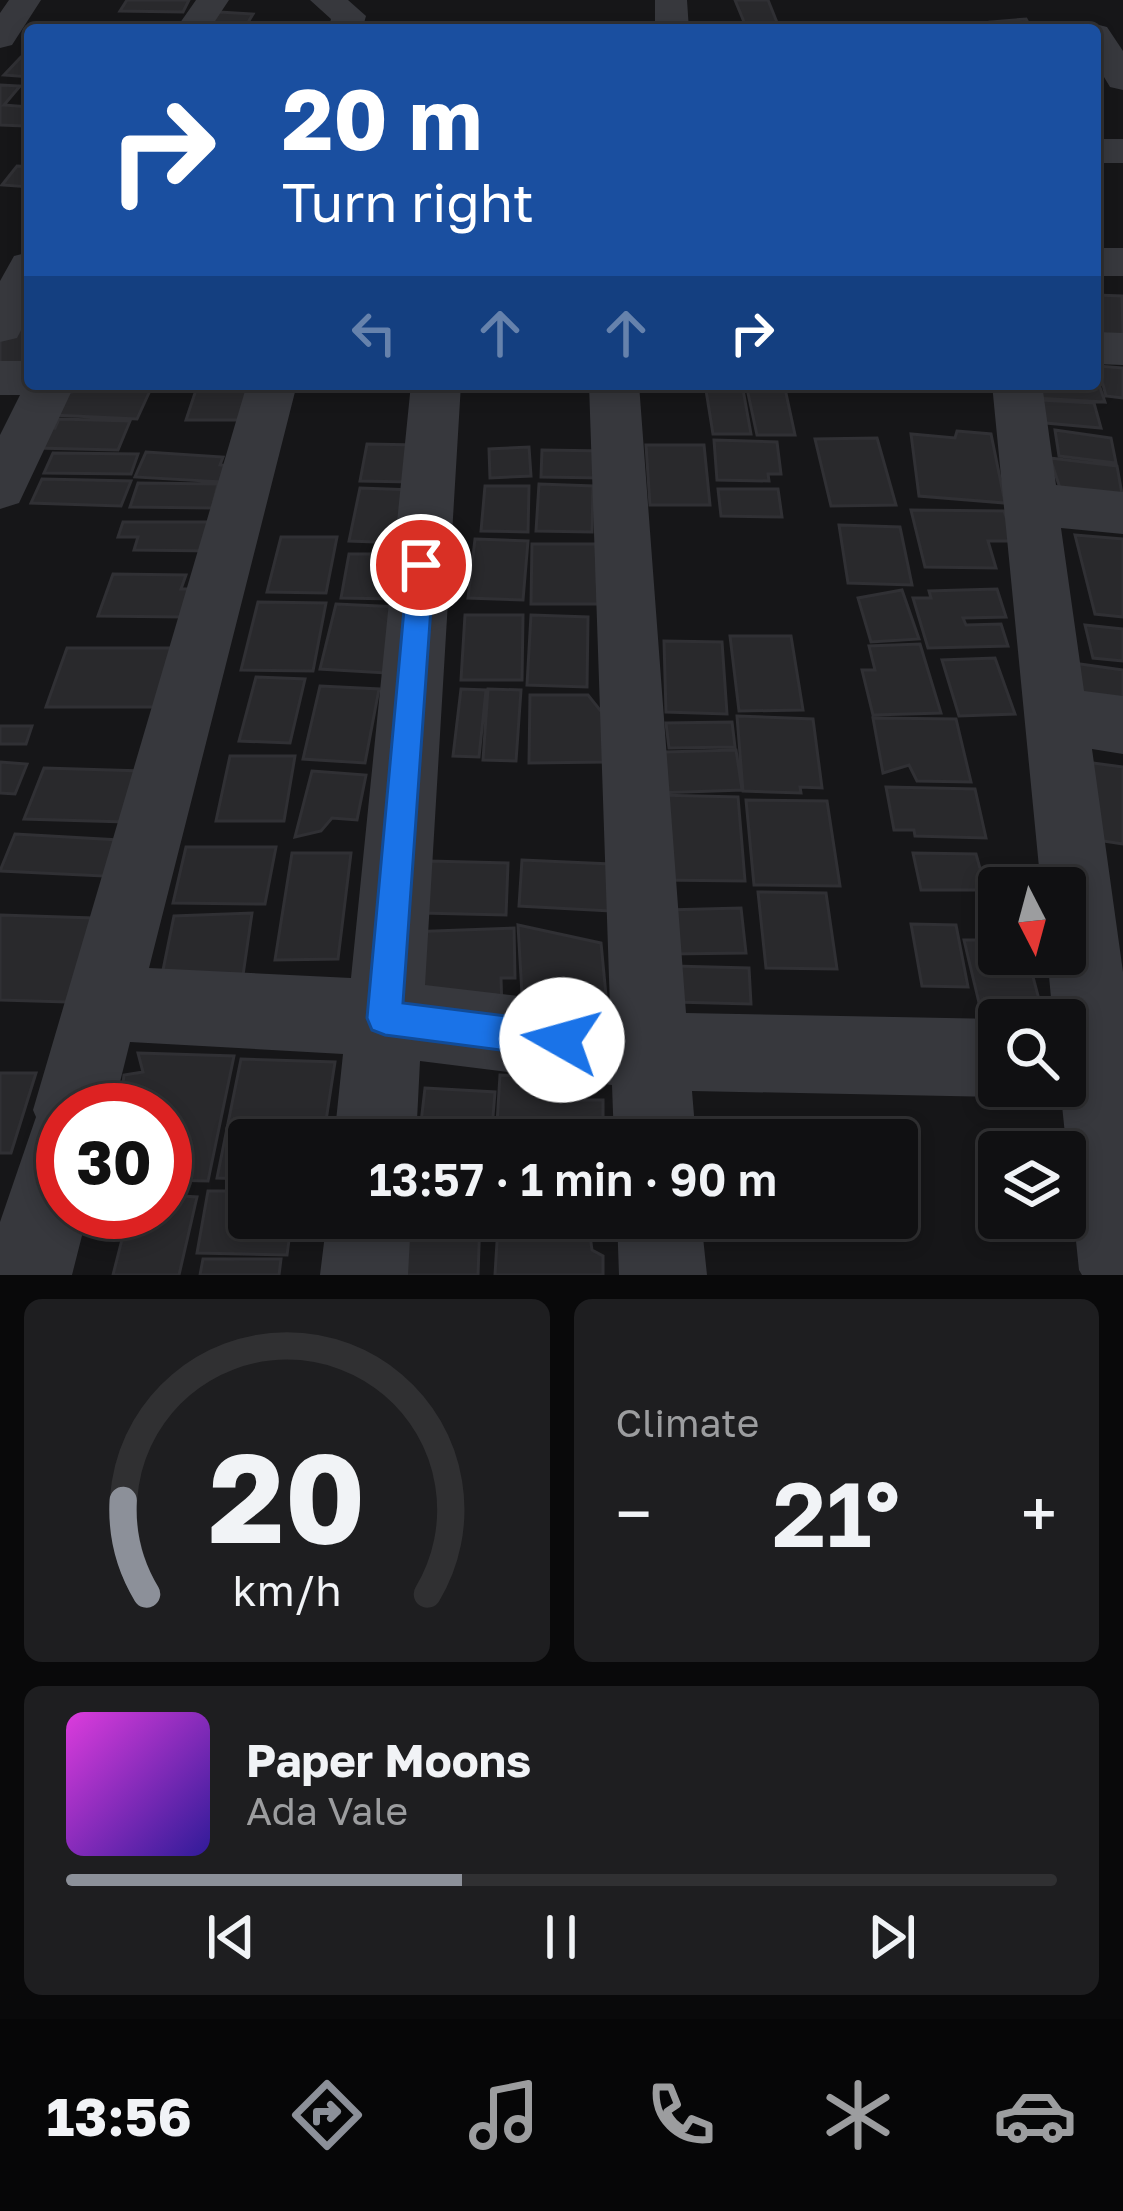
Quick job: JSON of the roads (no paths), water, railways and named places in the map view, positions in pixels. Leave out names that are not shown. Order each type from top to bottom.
[{"type":"street","points":[[0,38],[26,0]]},
{"type":"street","points":[[326,0],[350,16],[347,24]]},
{"type":"street","points":[[0,327],[24,278]]},
{"type":"street","points":[[0,489],[47,390]]},
{"type":"street","points":[[80,1083],[270,390]]},
{"type":"street","points":[[377,1119],[436,390]]},
{"type":"street","points":[[614,390],[654,1119]]},
{"type":"street","points":[[1018,390],[1123,1270]]},
{"type":"street","points":[[1032,504],[1123,512]]},
{"type":"street","points":[[1056,716],[1123,725]]},
{"type":"street","points":[[102,1003],[385,1018],[650,1051],[978,1058]]},
{"type":"street","points":[[28,1275],[38,1239]]},
{"type":"street","points":[[364,1275],[367,1239]]},
{"type":"street","points":[[660,1239],[663,1275]]}]
